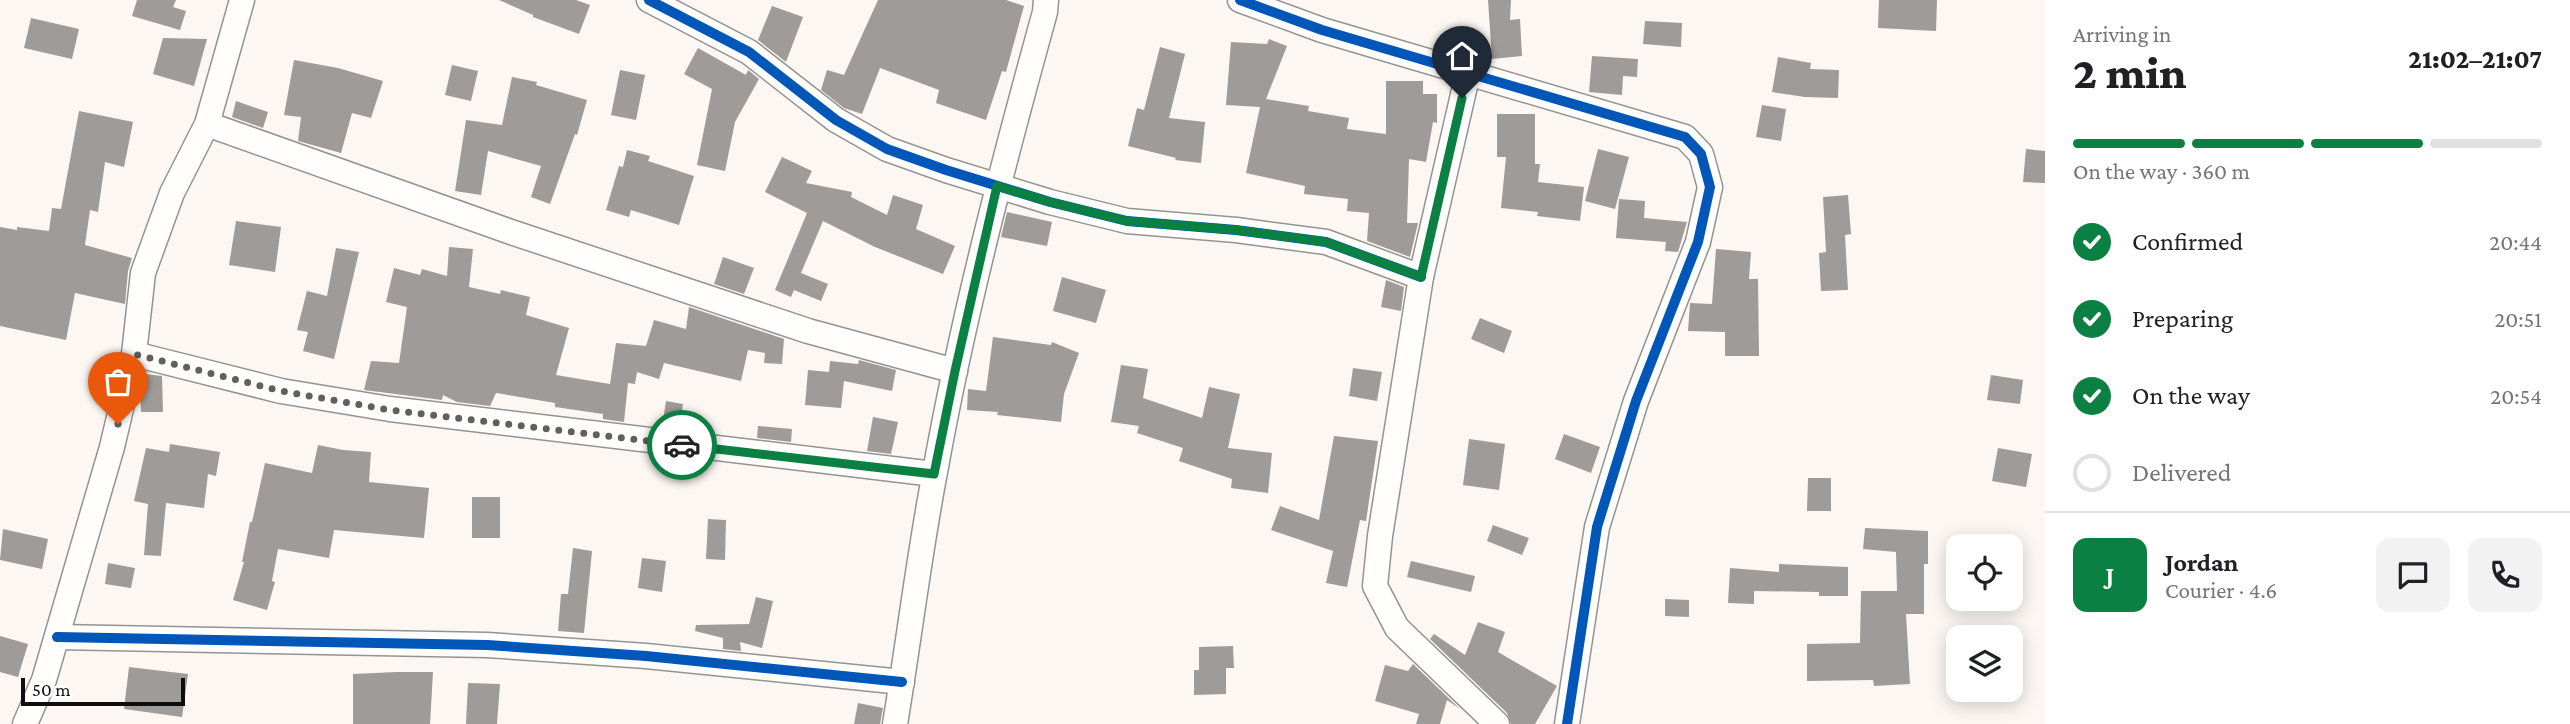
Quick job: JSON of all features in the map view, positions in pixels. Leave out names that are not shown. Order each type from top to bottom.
[{"type":"street","points":[[25,724],[44,680],[112,447],[134,354],[146,262],[172,193],[207,124],[242,0]]},
{"type":"street","points":[[649,0],[749,52],[836,120],[887,149],[1050,202],[1127,221],[1236,230],[1326,242],[1421,277]]},
{"type":"street","points":[[895,724],[934,474],[955,371],[997,186],[1046,0]]},
{"type":"street","points":[[1240,0],[1322,30],[1685,137],[1701,154],[1710,187],[1698,242],[1636,401],[1597,527],[1567,724]]},
{"type":"street","points":[[1468,73],[1421,277],[1384,510],[1375,586],[1397,628],[1497,724]]},
{"type":"street","points":[[207,124],[472,219],[808,331],[955,371]]},
{"type":"street","points":[[134,354],[281,391],[390,410],[934,474]]},
{"type":"street","points":[[57,637],[487,645],[646,656],[902,682]]},
{"type":"building","points":[[137,0],[176,0],[173,7],[186,11],[180,30],[132,16]]},
{"type":"building","points":[[499,0],[576,0],[590,5],[579,34],[533,17]]},
{"type":"building","points":[[878,0],[1006,0],[1024,6],[1006,72],[1002,71],[986,120],[936,103],[939,90],[880,68],[862,114],[844,108],[821,90],[827,70],[844,75]]},
{"type":"building","points":[[1488,0],[1511,0],[1510,20],[1520,19],[1522,56],[1492,59]]},
{"type":"building","points":[[1879,0],[1937,0],[1936,31],[1878,28]]},
{"type":"building","points":[[772,6],[803,17],[786,62],[758,40]]},
{"type":"building","points":[[31,18],[79,29],[72,59],[24,48]]},
{"type":"building","points":[[1645,21],[1682,23],[1681,47],[1643,44]]},
{"type":"building","points":[[163,38],[207,39],[194,86],[153,74]]},
{"type":"building","points":[[1269,39],[1287,46],[1266,99],[1309,106],[1308,111],[1349,118],[1347,129],[1386,134],[1386,81],[1423,81],[1423,94],[1437,94],[1437,123],[1433,122],[1426,162],[1409,159],[1407,223],[1418,223],[1410,257],[1367,241],[1369,213],[1347,211],[1348,199],[1304,194],[1305,186],[1246,173],[1260,107],[1226,105],[1231,42],[1267,44]]},
{"type":"building","points":[[1160,47],[1185,54],[1169,118],[1205,122],[1201,163],[1175,160],[1176,158],[1128,146],[1137,108],[1144,110]]},
{"type":"building","points":[[698,48],[746,75],[748,70],[759,79],[735,122],[725,171],[697,165],[712,89],[684,74]]},
{"type":"building","points":[[1592,56],[1638,59],[1637,77],[1623,76],[1622,95],[1589,92]]},
{"type":"building","points":[[1778,57],[1811,63],[1810,69],[1839,70],[1838,98],[1772,92]]},
{"type":"building","points":[[294,60],[338,68],[383,81],[371,118],[352,113],[341,153],[298,141],[301,117],[284,115]]},
{"type":"building","points":[[452,65],[478,71],[471,101],[445,95]]},
{"type":"building","points":[[620,70],[645,75],[636,120],[611,115]]},
{"type":"building","points":[[512,77],[537,82],[536,85],[587,100],[577,135],[575,134],[550,204],[531,197],[541,166],[488,151],[481,195],[455,191],[466,120],[502,125]]},
{"type":"building","points":[[236,101],[268,112],[263,128],[232,117]]},
{"type":"building","points":[[1762,105],[1786,109],[1781,141],[1756,137]]},
{"type":"building","points":[[79,111],[133,122],[124,167],[105,162],[98,212],[90,210],[85,245],[132,258],[125,304],[75,293],[66,340],[0,326],[0,227],[49,231],[52,208],[61,209]]},
{"type":"building","points":[[1497,114],[1535,114],[1535,164],[1540,164],[1538,182],[1584,187],[1580,221],[1501,208],[1506,157],[1497,157]]},
{"type":"building","points":[[1598,149],[1629,157],[1615,209],[1585,201]]},
{"type":"building","points":[[2026,149],[2045,151],[2045,183],[2023,182]]},
{"type":"building","points":[[627,150],[650,156],[648,161],[694,176],[679,225],[631,210],[629,217],[606,210],[619,166],[623,167]]},
{"type":"building","points":[[782,157],[812,171],[806,183],[852,192],[851,197],[887,215],[893,195],[923,205],[916,229],[955,246],[943,274],[875,247],[823,221],[801,273],[828,284],[821,301],[794,290],[791,297],[775,290],[807,213],[765,192]]},
{"type":"building","points":[[1848,195],[1851,234],[1845,235],[1848,290],[1821,291],[1819,253],[1826,252],[1823,197]]},
{"type":"building","points":[[1619,199],[1645,201],[1644,218],[1687,222],[1678,252],[1665,251],[1666,242],[1616,238]]},
{"type":"building","points":[[1007,212],[1052,222],[1047,246],[1001,237]]},
{"type":"building","points":[[236,221],[281,227],[275,272],[229,265]]},
{"type":"building","points":[[449,247],[473,249],[469,287],[500,294],[501,290],[530,297],[526,315],[569,328],[556,375],[610,384],[616,343],[646,346],[654,320],[686,329],[689,307],[784,339],[782,364],[764,363],[765,353],[748,350],[741,381],[664,363],[659,379],[637,372],[635,384],[628,383],[624,422],[603,419],[603,414],[555,407],[555,403],[496,393],[490,406],[457,402],[443,395],[442,400],[364,390],[371,361],[399,363],[407,307],[386,302],[394,268],[420,275],[422,269],[447,276]]},
{"type":"building","points":[[336,248],[359,252],[334,359],[303,351],[308,332],[297,330],[307,291],[327,296]]},
{"type":"building","points":[[1716,249],[1751,252],[1749,279],[1758,279],[1759,356],[1725,356],[1725,332],[1688,331],[1690,303],[1712,304]]},
{"type":"building","points":[[723,257],[754,268],[744,294],[714,284]]},
{"type":"building","points":[[1062,277],[1106,290],[1096,323],[1053,311]]},
{"type":"building","points":[[1386,280],[1404,287],[1401,311],[1381,307]]},
{"type":"building","points":[[1480,318],[1512,331],[1504,353],[1471,339]]},
{"type":"building","points":[[993,337],[1051,345],[1052,342],[1079,353],[1064,394],[1061,422],[967,410],[968,389],[986,391]]},
{"type":"building","points":[[859,360],[896,370],[892,391],[844,381],[841,408],[805,405],[808,370],[829,372],[830,361],[858,364]]},
{"type":"building","points":[[1121,365],[1148,369],[1143,398],[1202,418],[1209,387],[1240,394],[1228,448],[1272,453],[1268,493],[1231,488],[1232,479],[1179,461],[1183,448],[1137,433],[1139,426],[1111,422]]},
{"type":"building","points":[[1353,368],[1382,372],[1377,401],[1349,396]]},
{"type":"building","points":[[145,374],[162,376],[163,412],[141,412],[140,393]]},
{"type":"building","points":[[1991,375],[2023,380],[2020,404],[1987,400]]},
{"type":"building","points":[[666,401],[683,404],[679,429],[662,427]]},
{"type":"building","points":[[873,417],[898,422],[891,454],[867,451]]},
{"type":"building","points":[[758,426],[792,429],[791,442],[757,438]]},
{"type":"building","points":[[1564,434],[1600,447],[1591,473],[1555,459]]},
{"type":"building","points":[[1334,436],[1378,441],[1366,521],[1360,520],[1347,587],[1326,583],[1333,551],[1271,530],[1280,506],[1319,520]]},
{"type":"building","points":[[1469,439],[1505,444],[1499,490],[1463,485]]},
{"type":"building","points":[[170,444],[220,452],[216,476],[208,474],[204,508],[166,503],[161,556],[144,555],[148,504],[134,501],[146,448],[169,452]]},
{"type":"building","points":[[318,445],[371,452],[369,482],[429,488],[424,538],[334,530],[329,558],[278,549],[272,581],[275,582],[267,610],[233,600],[265,463],[312,473]]},
{"type":"building","points":[[1998,448],[2032,454],[2026,487],[1992,481]]},
{"type":"building","points":[[1808,478],[1831,478],[1831,511],[1807,511]]},
{"type":"building","points":[[472,497],[500,497],[500,538],[472,538]]},
{"type":"building","points":[[708,519],[726,520],[725,560],[706,559]]},
{"type":"building","points":[[1493,525],[1529,538],[1522,555],[1487,541]]},
{"type":"building","points":[[1865,528],[1928,531],[1928,564],[1924,564],[1924,614],[1906,614],[1910,684],[1874,686],[1873,680],[1807,681],[1807,644],[1860,643],[1861,591],[1897,591],[1896,552],[1863,549]]},
{"type":"building","points":[[3,529],[48,539],[42,569],[0,560]]},
{"type":"building","points":[[573,548],[592,551],[584,633],[558,631],[561,594],[568,594]]},
{"type":"building","points":[[642,558],[666,561],[662,592],[638,588]]},
{"type":"building","points":[[1411,561],[1475,576],[1471,592],[1407,577]]},
{"type":"building","points":[[108,563],[135,568],[131,588],[105,584]]},
{"type":"building","points":[[1779,564],[1848,567],[1848,596],[1819,596],[1819,592],[1754,591],[1754,604],[1728,603],[1730,568],[1779,572]]},
{"type":"building","points":[[756,597],[773,601],[762,648],[740,642],[741,651],[723,649],[723,638],[695,631],[696,625],[749,624]]},
{"type":"building","points":[[1665,599],[1689,600],[1689,617],[1665,616]]},
{"type":"building","points":[[1478,622],[1505,632],[1498,652],[1557,686],[1535,724],[1511,724],[1507,713],[1430,639],[1434,634],[1465,655]]},
{"type":"building","points":[[0,636],[28,644],[18,677],[0,672]]},
{"type":"building","points":[[1233,646],[1234,668],[1226,668],[1226,694],[1194,695],[1194,670],[1199,670],[1199,647]]},
{"type":"building","points":[[1413,664],[1460,709],[1447,700],[1440,724],[1416,724],[1419,714],[1375,701],[1385,665],[1408,671]]},
{"type":"building","points":[[129,667],[188,674],[182,717],[124,709]]},
{"type":"building","points":[[433,672],[430,724],[353,724],[353,674]]},
{"type":"building","points":[[468,683],[500,684],[497,724],[466,724]]},
{"type":"building","points":[[858,703],[883,708],[880,724],[854,724]]},
{"type":"cycle path","points":[[649,0],[749,52],[836,120],[887,149],[1050,202],[1127,221],[1236,230],[1326,242],[1421,277]]},
{"type":"cycle path","points":[[1240,0],[1322,30],[1685,137],[1701,154],[1710,187],[1698,242],[1636,401],[1597,527],[1567,724]]},
{"type":"cycle path","points":[[57,637],[487,645],[646,656],[902,682]]},
{"type":"way so far","points":[[118,424],[134,354],[281,391],[390,410],[682,445]]},
{"type":"route","points":[[682,445],[934,474],[997,186],[1127,221],[1236,230],[1326,242],[1421,277],[1462,98]]}]
